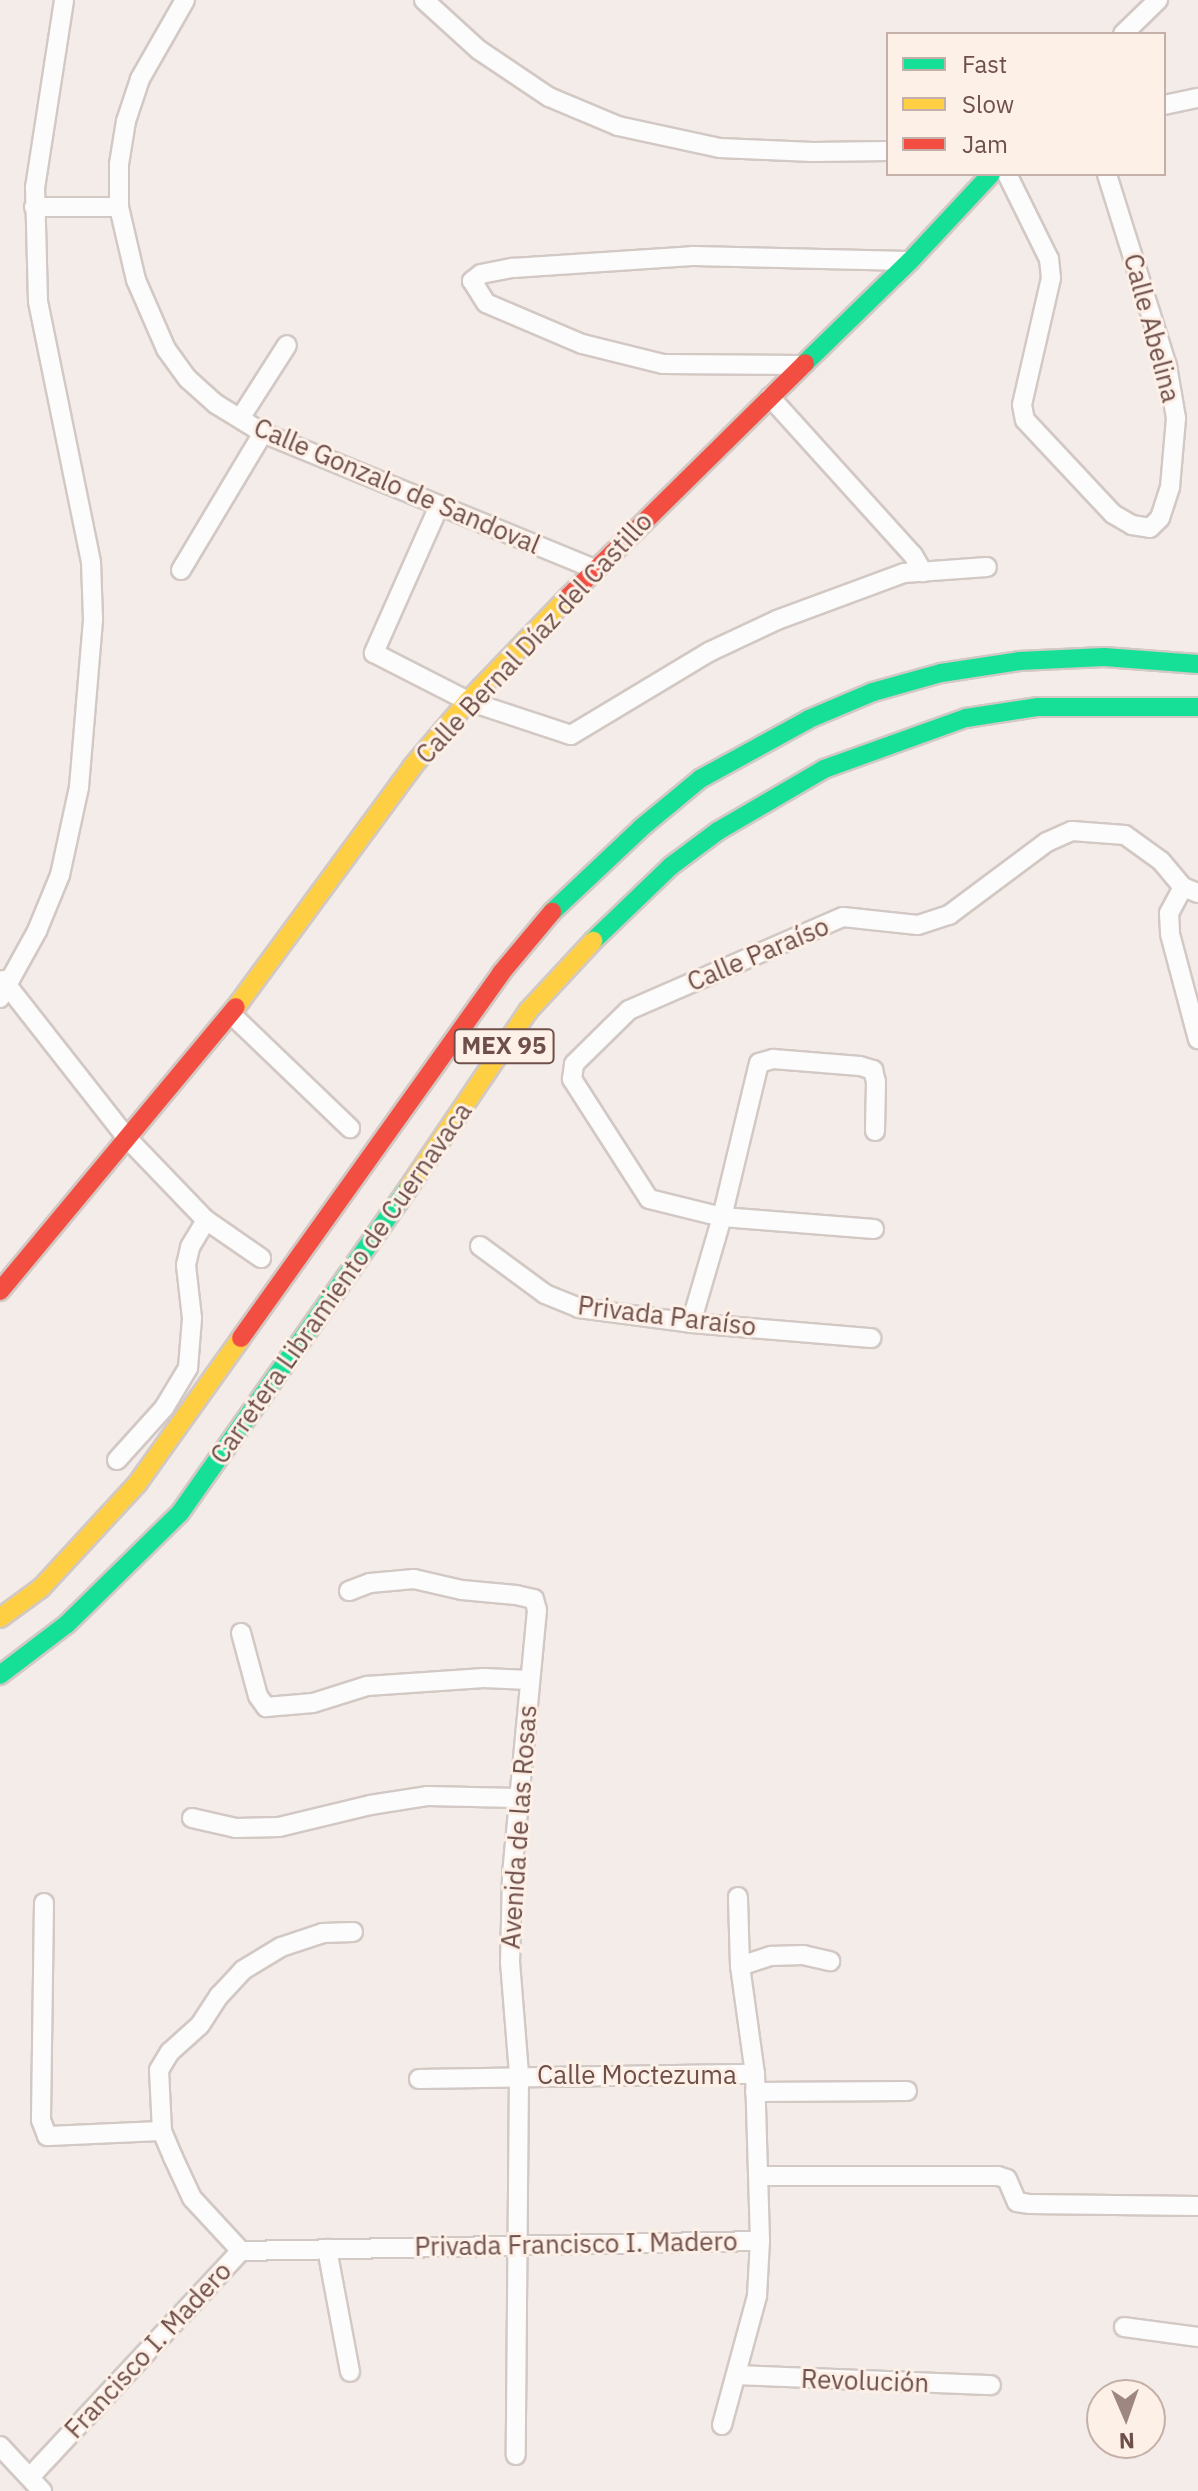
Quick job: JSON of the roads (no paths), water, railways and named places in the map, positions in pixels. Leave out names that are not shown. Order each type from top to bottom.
[{"type":"main road","name":"Calle Bernal Díaz del Castillo","points":[[0,1291],[231,1014],[395,790],[468,701],[594,569],[910,261],[989,176]]},
{"type":"main road","name":"Carretera Libramiento de Cuernavaca","points":[[0,1618],[41,1588],[137,1484],[510,962],[556,908],[641,828],[700,779],[809,719],[873,692],[941,673],[1019,661],[1104,657],[1198,664]]},
{"type":"main road","name":"Carretera Libramiento de Cuernavaca","points":[[0,1675],[67,1624],[180,1513],[398,1203],[528,1011],[624,908],[671,866],[718,831],[824,769],[966,718],[1038,707],[1198,707]]},
{"type":"street","points":[[64,0],[34,207],[38,301],[88,547],[93,619],[79,787],[60,875],[3,987],[127,1138],[206,1220],[261,1258]]},
{"type":"street","name":"Calle Gonzalo de Sandoval","points":[[185,0],[140,79],[126,121],[119,164],[119,207],[136,280],[166,349],[197,387],[216,404],[263,433],[594,569]]},
{"type":"street","points":[[424,0],[479,50],[549,97],[618,126],[720,148],[886,151]]},
{"type":"street","points":[[1125,32],[1158,0]]},
{"type":"street","points":[[1166,104],[1198,98]]},
{"type":"street","name":"Calle Abelina","points":[[1008,176],[1049,259],[1051,278],[1022,405],[1025,420],[1113,514],[1132,525],[1150,528],[1160,518],[1170,487],[1176,418],[1167,366],[1108,176]]},
{"type":"street","points":[[34,207],[119,207]]},
{"type":"street","points":[[802,365],[663,364],[582,344],[486,303],[472,281],[481,274],[513,268],[692,256],[910,261]]},
{"type":"street","points":[[241,417],[287,345]]},
{"type":"street","points":[[770,397],[913,555],[923,572]]},
{"type":"street","points":[[181,570],[263,433]]},
{"type":"street","points":[[439,506],[374,653],[468,701],[571,735],[709,652],[777,620],[904,573],[987,567]]},
{"type":"street","name":"Calle Paraíso","points":[[874,1229],[722,1217],[649,1199],[572,1079],[574,1064],[629,1010],[843,917],[918,925],[949,915],[1047,842],[1072,831],[1125,835],[1161,861],[1190,890]]},
{"type":"street","points":[[1190,890],[1169,913],[1170,934],[1198,1039]]},
{"type":"street","points":[[231,1014],[350,1128]]},
{"type":"street","points":[[691,1323],[722,1217],[759,1063],[773,1059],[860,1066],[873,1070],[876,1082],[875,1131]]},
{"type":"street","points":[[117,1460],[164,1408],[188,1368],[192,1318],[186,1265],[190,1247],[206,1220]]},
{"type":"street","name":"Privada Paraíso","points":[[480,1246],[545,1294],[579,1308],[691,1323],[871,1338]]},
{"type":"street","name":"Avenida de las Rosas","points":[[349,1591],[370,1583],[414,1579],[534,1599],[536,1626],[517,1798],[510,1962],[519,2075],[515,2244]]},
{"type":"street","points":[[241,1633],[258,1696],[266,1707],[313,1703],[367,1686],[484,1678],[529,1680]]},
{"type":"street","points":[[192,1818],[236,1828],[279,1827],[370,1805],[428,1796],[517,1798]]},
{"type":"street","name":"Privada Francisco I. Madero","points":[[327,2249],[760,2241],[755,2083],[740,1966],[738,1897]]},
{"type":"street","points":[[44,1903],[41,2120],[47,2136],[162,2131]]},
{"type":"street","points":[[241,2251],[192,2198],[162,2131],[159,2070],[170,2052],[200,2025],[219,1996],[243,1970],[281,1947],[323,1933],[353,1932]]},
{"type":"street","points":[[740,1966],[771,1956],[803,1955],[830,1961]]},
{"type":"street","name":"Calle Moctezuma","points":[[419,2079],[519,2075],[907,2091]]},
{"type":"street","points":[[760,2176],[998,2176],[1007,2179],[1017,2202],[1030,2204],[1198,2206]]},
{"type":"street","points":[[722,2425],[757,2296],[760,2241]]},
{"type":"street","points":[[515,2244],[516,2455]]},
{"type":"street","points":[[327,2249],[350,2372]]},
{"type":"street","name":"Francisco I. Madero","points":[[36,2484],[241,2251],[327,2249]]},
{"type":"street","points":[[1124,2327],[1198,2337]]},
{"type":"street","name":"Revolución","points":[[738,2375],[991,2385]]},
{"type":"street","points":[[0,2446],[36,2484]]}]
